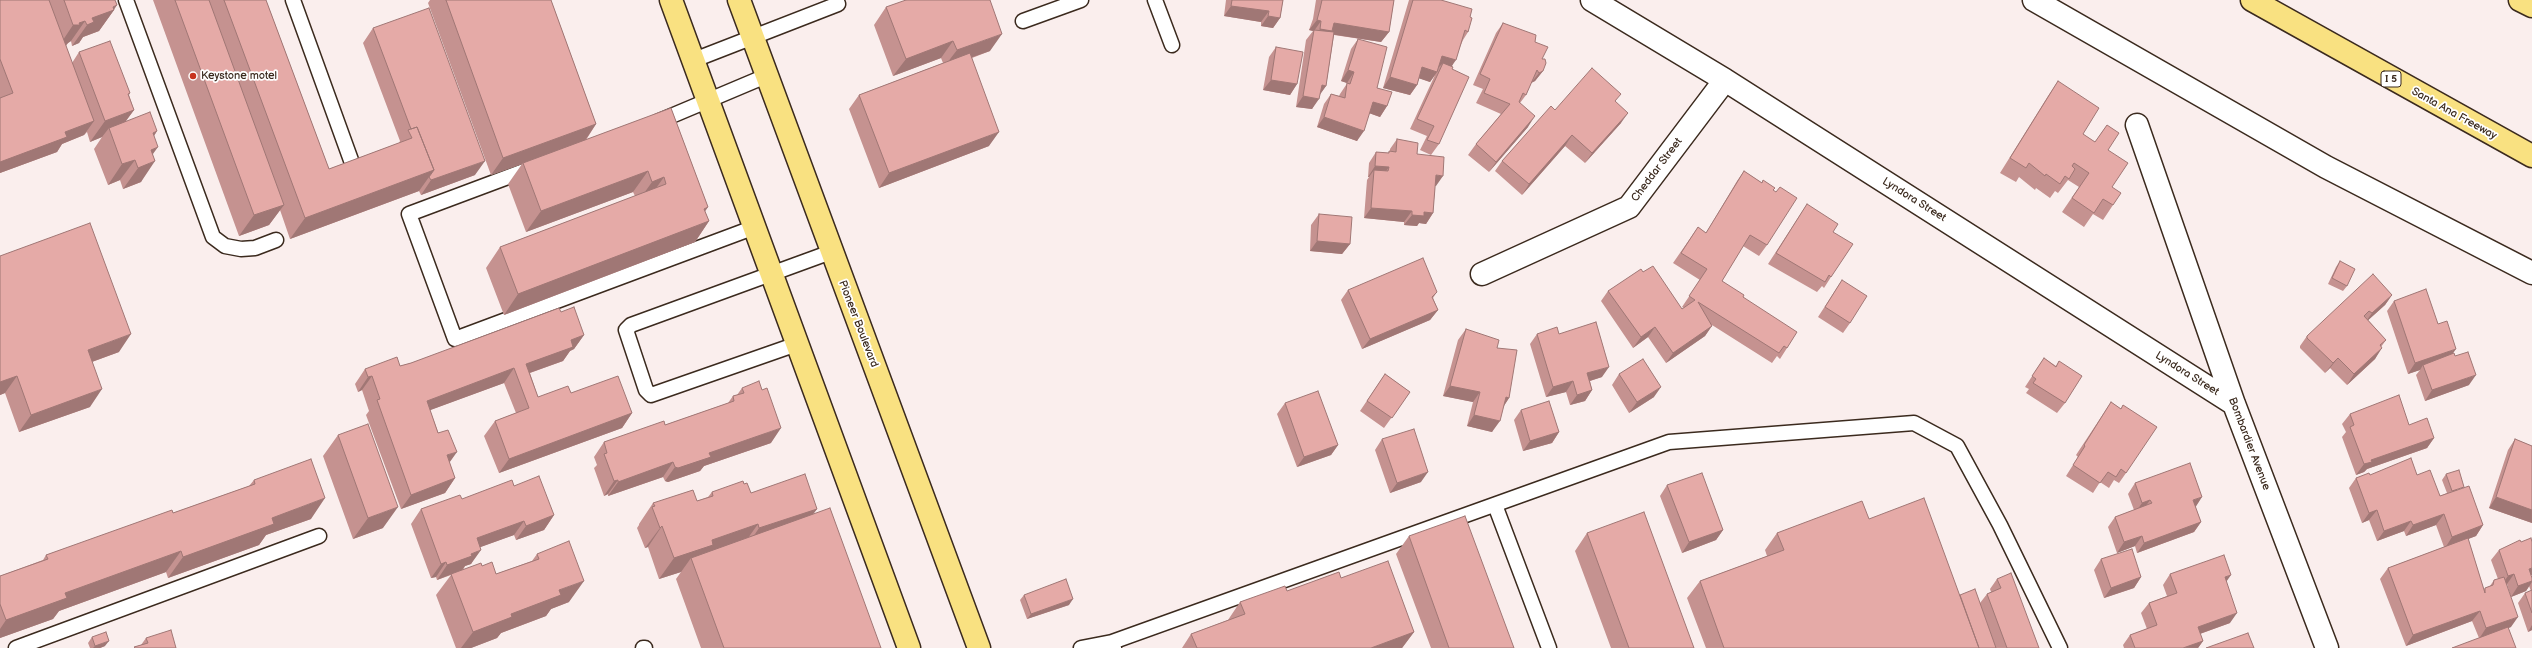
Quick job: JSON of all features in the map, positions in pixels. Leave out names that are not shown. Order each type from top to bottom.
[{"type":"main road","points":[[671,0],[709,99],[909,648]]},
{"type":"main road","name":"Pioneer Boulevard","points":[[739,0],[831,252],[979,648]]},
{"type":"main road","name":"Santa Ana Freeway","points":[[2252,0],[2532,156]]},
{"type":"main road","points":[[2520,0],[2532,6]]},
{"type":"street","name":"Lyndora Street","points":[[1592,0],[1725,80],[2234,404]]},
{"type":"street","points":[[2034,0],[2326,168],[2532,273]]},
{"type":"street","name":"Cheddar Street","points":[[1482,274],[1629,207],[1725,80]]},
{"type":"street","name":"Bombardier Avenue","points":[[2137,125],[2234,404],[2327,648]]},
{"type":"lane","points":[[126,0],[213,237],[225,246],[241,250],[255,248],[276,240]]},
{"type":"lane","points":[[294,0],[352,163]]},
{"type":"lane","points":[[694,60],[838,4],[836,0]]},
{"type":"lane","points":[[1023,21],[1081,0]]},
{"type":"lane","points":[[1155,0],[1172,44]]},
{"type":"lane","points":[[643,127],[679,114],[709,99],[766,76]]},
{"type":"lane","points":[[548,163],[408,214],[455,339],[755,227]]},
{"type":"lane","points":[[797,344],[656,395],[651,395],[646,390],[641,377],[626,336],[626,330],[631,325],[831,252]]},
{"type":"lane","points":[[1081,648],[1113,645],[1494,504],[1669,442],[1914,423],[1957,446],[2000,525],[2060,648]]},
{"type":"lane","points":[[1494,504],[1549,648]]},
{"type":"lane","points":[[16,648],[319,536]]},
{"type":"building","points":[[0,0],[49,0],[94,121],[65,132],[67,137],[0,162],[0,98],[13,93],[0,59]]},
{"type":"building","points":[[64,0],[115,0],[117,5],[113,7],[114,10],[92,18],[94,22],[87,25],[85,21],[79,23],[80,25],[73,25]]},
{"type":"building","points":[[175,0],[209,0],[284,205],[254,215]]},
{"type":"building","points":[[224,0],[266,0],[329,169],[412,138],[408,130],[417,127],[434,170],[305,218]]},
{"type":"building","points":[[446,0],[551,0],[596,124],[503,158]]},
{"type":"building","points":[[906,0],[990,0],[1002,34],[957,50],[953,41],[906,59],[886,7]]},
{"type":"building","points":[[1232,0],[1283,0],[1280,18],[1268,16],[1269,11],[1231,6]]},
{"type":"building","points":[[1322,0],[1394,0],[1389,32],[1334,23],[1332,31],[1320,29],[1321,21],[1317,20]]},
{"type":"building","points":[[1413,0],[1441,0],[1472,9],[1470,17],[1472,18],[1468,32],[1465,30],[1456,60],[1442,56],[1437,72],[1422,67],[1417,85],[1390,77]]},
{"type":"building","points":[[429,8],[485,161],[431,180],[429,177],[434,170],[417,127],[411,129],[373,28]]},
{"type":"building","points":[[1503,23],[1536,35],[1535,42],[1548,47],[1542,59],[1545,59],[1546,63],[1543,71],[1539,73],[1537,70],[1526,95],[1523,93],[1519,102],[1535,116],[1496,162],[1476,144],[1510,104],[1484,93],[1490,79],[1480,74]]},
{"type":"building","points":[[1314,30],[1334,32],[1326,86],[1322,85],[1319,99],[1303,96]]},
{"type":"building","points":[[1358,39],[1387,47],[1377,88],[1392,92],[1387,106],[1373,102],[1364,131],[1324,117],[1331,94],[1345,98],[1347,83],[1350,84],[1354,72],[1348,70]]},
{"type":"building","points":[[110,41],[130,93],[128,94],[134,110],[105,121],[79,52]]},
{"type":"building","points":[[1276,47],[1303,52],[1297,84],[1271,80]]},
{"type":"building","points":[[970,53],[999,132],[889,173],[859,95]]},
{"type":"building","points":[[1443,63],[1453,67],[1452,69],[1469,77],[1439,144],[1427,140],[1434,126],[1417,119]]},
{"type":"building","points":[[1592,68],[1621,94],[1615,101],[1628,113],[1592,153],[1572,135],[1529,184],[1502,161],[1551,106],[1555,110]]},
{"type":"building","points":[[2058,81],[2099,108],[2083,134],[2095,142],[2107,125],[2119,133],[2108,150],[2128,163],[2112,187],[2121,193],[2113,205],[2103,199],[2094,213],[2072,198],[2089,173],[2074,163],[2072,166],[2075,169],[2069,179],[2065,176],[2060,184],[2046,174],[2045,176],[2029,163],[2026,168],[2010,158]]},
{"type":"building","points":[[671,108],[708,207],[704,209],[709,221],[518,294],[500,247],[666,184],[664,177],[652,182],[648,171],[541,211],[523,163]]},
{"type":"building","points":[[150,112],[157,131],[153,133],[158,147],[151,150],[155,161],[138,168],[135,160],[122,164],[109,128]]},
{"type":"building","points":[[1397,139],[1418,143],[1417,154],[1444,157],[1443,176],[1436,175],[1433,213],[1424,212],[1424,216],[1412,215],[1412,211],[1371,208],[1374,170],[1388,171],[1389,167],[1375,166],[1376,152],[1396,152]]},
{"type":"building","points":[[1744,171],[1762,183],[1763,180],[1775,188],[1773,190],[1776,192],[1780,187],[1797,198],[1767,245],[1750,235],[1722,281],[1744,295],[1743,297],[1797,332],[1787,348],[1784,346],[1779,353],[1698,302],[1712,326],[1673,353],[1655,327],[1641,337],[1608,291],[1641,269],[1643,272],[1653,266],[1682,309],[1695,300],[1689,296],[1707,269],[1681,253],[1698,227],[1706,233]]},
{"type":"building","points":[[1807,204],[1838,224],[1833,232],[1853,244],[1831,277],[1829,275],[1825,282],[1776,253]]},
{"type":"building","points":[[1319,214],[1352,217],[1350,244],[1317,241]]},
{"type":"building","points":[[90,223],[131,334],[88,350],[102,389],[31,415],[17,376],[0,382],[0,256]]},
{"type":"building","points":[[1423,258],[1437,292],[1432,297],[1438,310],[1370,339],[1348,290]]},
{"type":"building","points":[[2340,261],[2355,269],[2347,286],[2332,278]]},
{"type":"building","points":[[2373,274],[2392,295],[2372,313],[2369,311],[2364,316],[2386,340],[2380,345],[2382,348],[2354,374],[2338,358],[2333,363],[2307,338],[2307,336]]},
{"type":"building","points":[[1842,280],[1867,296],[1850,323],[1825,307]]},
{"type":"building","points":[[2426,289],[2438,324],[2447,321],[2456,349],[2415,363],[2394,301]]},
{"type":"building","points":[[574,307],[584,335],[571,340],[573,347],[526,364],[538,397],[568,386],[571,393],[618,376],[632,413],[509,459],[495,421],[529,408],[514,368],[427,401],[438,433],[448,430],[457,452],[447,455],[455,478],[411,495],[377,400],[380,399],[372,376],[368,377],[365,369],[397,357],[400,366],[411,363],[559,308],[561,312]]},
{"type":"building","points":[[1596,322],[1609,367],[1587,373],[1592,390],[1577,395],[1573,381],[1553,387],[1537,334],[1557,327],[1559,334]]},
{"type":"building","points":[[1466,329],[1499,340],[1497,348],[1517,350],[1509,398],[1506,397],[1500,421],[1474,415],[1480,392],[1450,386]]},
{"type":"building","points":[[2468,352],[2476,375],[2432,390],[2423,365],[2454,353],[2455,356]]},
{"type":"building","points":[[2044,358],[2056,367],[2059,361],[2082,376],[2065,403],[2033,383],[2036,379],[2032,376]]},
{"type":"building","points":[[1643,359],[1661,387],[1637,402],[1619,374]]},
{"type":"building","points":[[1385,374],[1410,392],[1392,418],[1367,401]]},
{"type":"building","points":[[759,381],[762,390],[767,388],[781,428],[709,453],[711,457],[678,468],[675,467],[673,462],[618,482],[618,480],[614,481],[604,454],[607,453],[604,442],[664,421],[665,425],[734,401],[733,396],[744,393],[742,388]]},
{"type":"building","points":[[1318,391],[1338,445],[1304,457],[1285,403]]},
{"type":"building","points":[[2399,395],[2409,425],[2427,418],[2434,438],[2371,460],[2372,462],[2364,464],[2350,427],[2354,425],[2350,414]]},
{"type":"building","points":[[1549,401],[1559,432],[1530,441],[1521,410]]},
{"type":"building","points":[[2111,402],[2121,409],[2123,405],[2157,427],[2126,473],[2121,469],[2116,477],[2108,472],[2100,483],[2073,465]]},
{"type":"building","points":[[368,424],[398,507],[368,518],[338,435]]},
{"type":"building","points":[[1414,429],[1428,472],[1397,483],[1382,439]]},
{"type":"building","points":[[2515,439],[2532,446],[2532,510],[2496,497]]},
{"type":"building","points":[[2411,458],[2417,475],[2430,470],[2440,496],[2469,486],[2483,525],[2452,537],[2444,514],[2413,525],[2411,521],[2384,531],[2377,510],[2369,513],[2356,478],[2369,473],[2370,475]]},
{"type":"building","points":[[311,459],[325,498],[272,518],[274,524],[183,557],[181,551],[65,593],[67,598],[6,620],[0,604],[0,576],[48,559],[46,555],[172,510],[173,513],[255,484],[254,480]]},
{"type":"building","points":[[2190,463],[2202,497],[2193,500],[2201,522],[2144,543],[2142,536],[2124,542],[2115,517],[2152,503],[2150,500],[2142,503],[2135,483]]},
{"type":"building","points":[[2459,470],[2464,487],[2452,491],[2446,474]]},
{"type":"building","points":[[1702,473],[1723,530],[1689,542],[1667,485]]},
{"type":"building","points":[[805,474],[817,509],[759,528],[758,524],[712,540],[713,545],[674,558],[662,526],[660,528],[652,507],[655,506],[653,503],[693,490],[697,501],[713,496],[712,492],[743,481],[744,484],[747,483],[751,493]]},
{"type":"building","points":[[539,476],[554,515],[526,526],[524,521],[477,538],[481,550],[471,554],[472,556],[447,565],[446,562],[441,564],[421,509],[460,495],[462,499],[512,480],[514,486]]},
{"type":"building","points":[[1924,498],[1979,648],[1724,648],[1700,581],[1784,550],[1777,533],[1862,501],[1869,519]]},
{"type":"building","points":[[830,508],[881,648],[724,648],[691,558]]},
{"type":"building","points":[[1644,512],[1694,648],[1629,648],[1587,533]]},
{"type":"building","points":[[1465,516],[1514,648],[1449,648],[1409,536]]},
{"type":"building","points":[[2468,538],[2485,593],[2485,588],[2493,585],[2494,580],[2504,577],[2518,617],[2486,628],[2480,611],[2413,635],[2388,568]]},
{"type":"building","points":[[2531,538],[2532,568],[2529,569],[2532,581],[2518,586],[2514,574],[2508,576],[2499,550],[2520,540],[2521,542]]},
{"type":"building","points":[[569,541],[584,581],[559,590],[561,595],[511,614],[512,617],[473,632],[451,574],[481,563],[482,566],[492,562],[496,574],[539,559],[537,554]]},
{"type":"building","points":[[2132,549],[2141,577],[2111,588],[2101,559]]},
{"type":"building","points":[[2224,555],[2231,575],[2225,577],[2237,613],[2198,627],[2203,641],[2183,648],[2135,648],[2130,635],[2157,625],[2149,603],[2177,593],[2170,574]]},
{"type":"building","points":[[1388,561],[1414,632],[1371,648],[1197,648],[1191,634],[1245,614],[1240,602],[1285,586],[1287,591],[1339,572],[1341,578]]},
{"type":"building","points":[[2011,573],[2039,648],[2007,648],[1987,594],[2001,588],[1997,579]]},
{"type":"building","points":[[1066,579],[1073,599],[1031,614],[1024,595]]},
{"type":"building","points":[[1975,589],[1996,648],[1979,648],[1960,595]]},
{"type":"building","points":[[2532,590],[2532,613],[2525,593]]},
{"type":"building","points":[[2508,627],[2516,648],[2452,648]]},
{"type":"building","points":[[171,630],[176,648],[134,647],[148,643],[146,638]]},
{"type":"building","points":[[106,632],[109,641],[95,646],[92,637]]},
{"type":"building","points":[[2248,633],[2254,648],[2206,648]]},
{"type":"place","name":"Keystone motel","points":[[193,76]]}]
